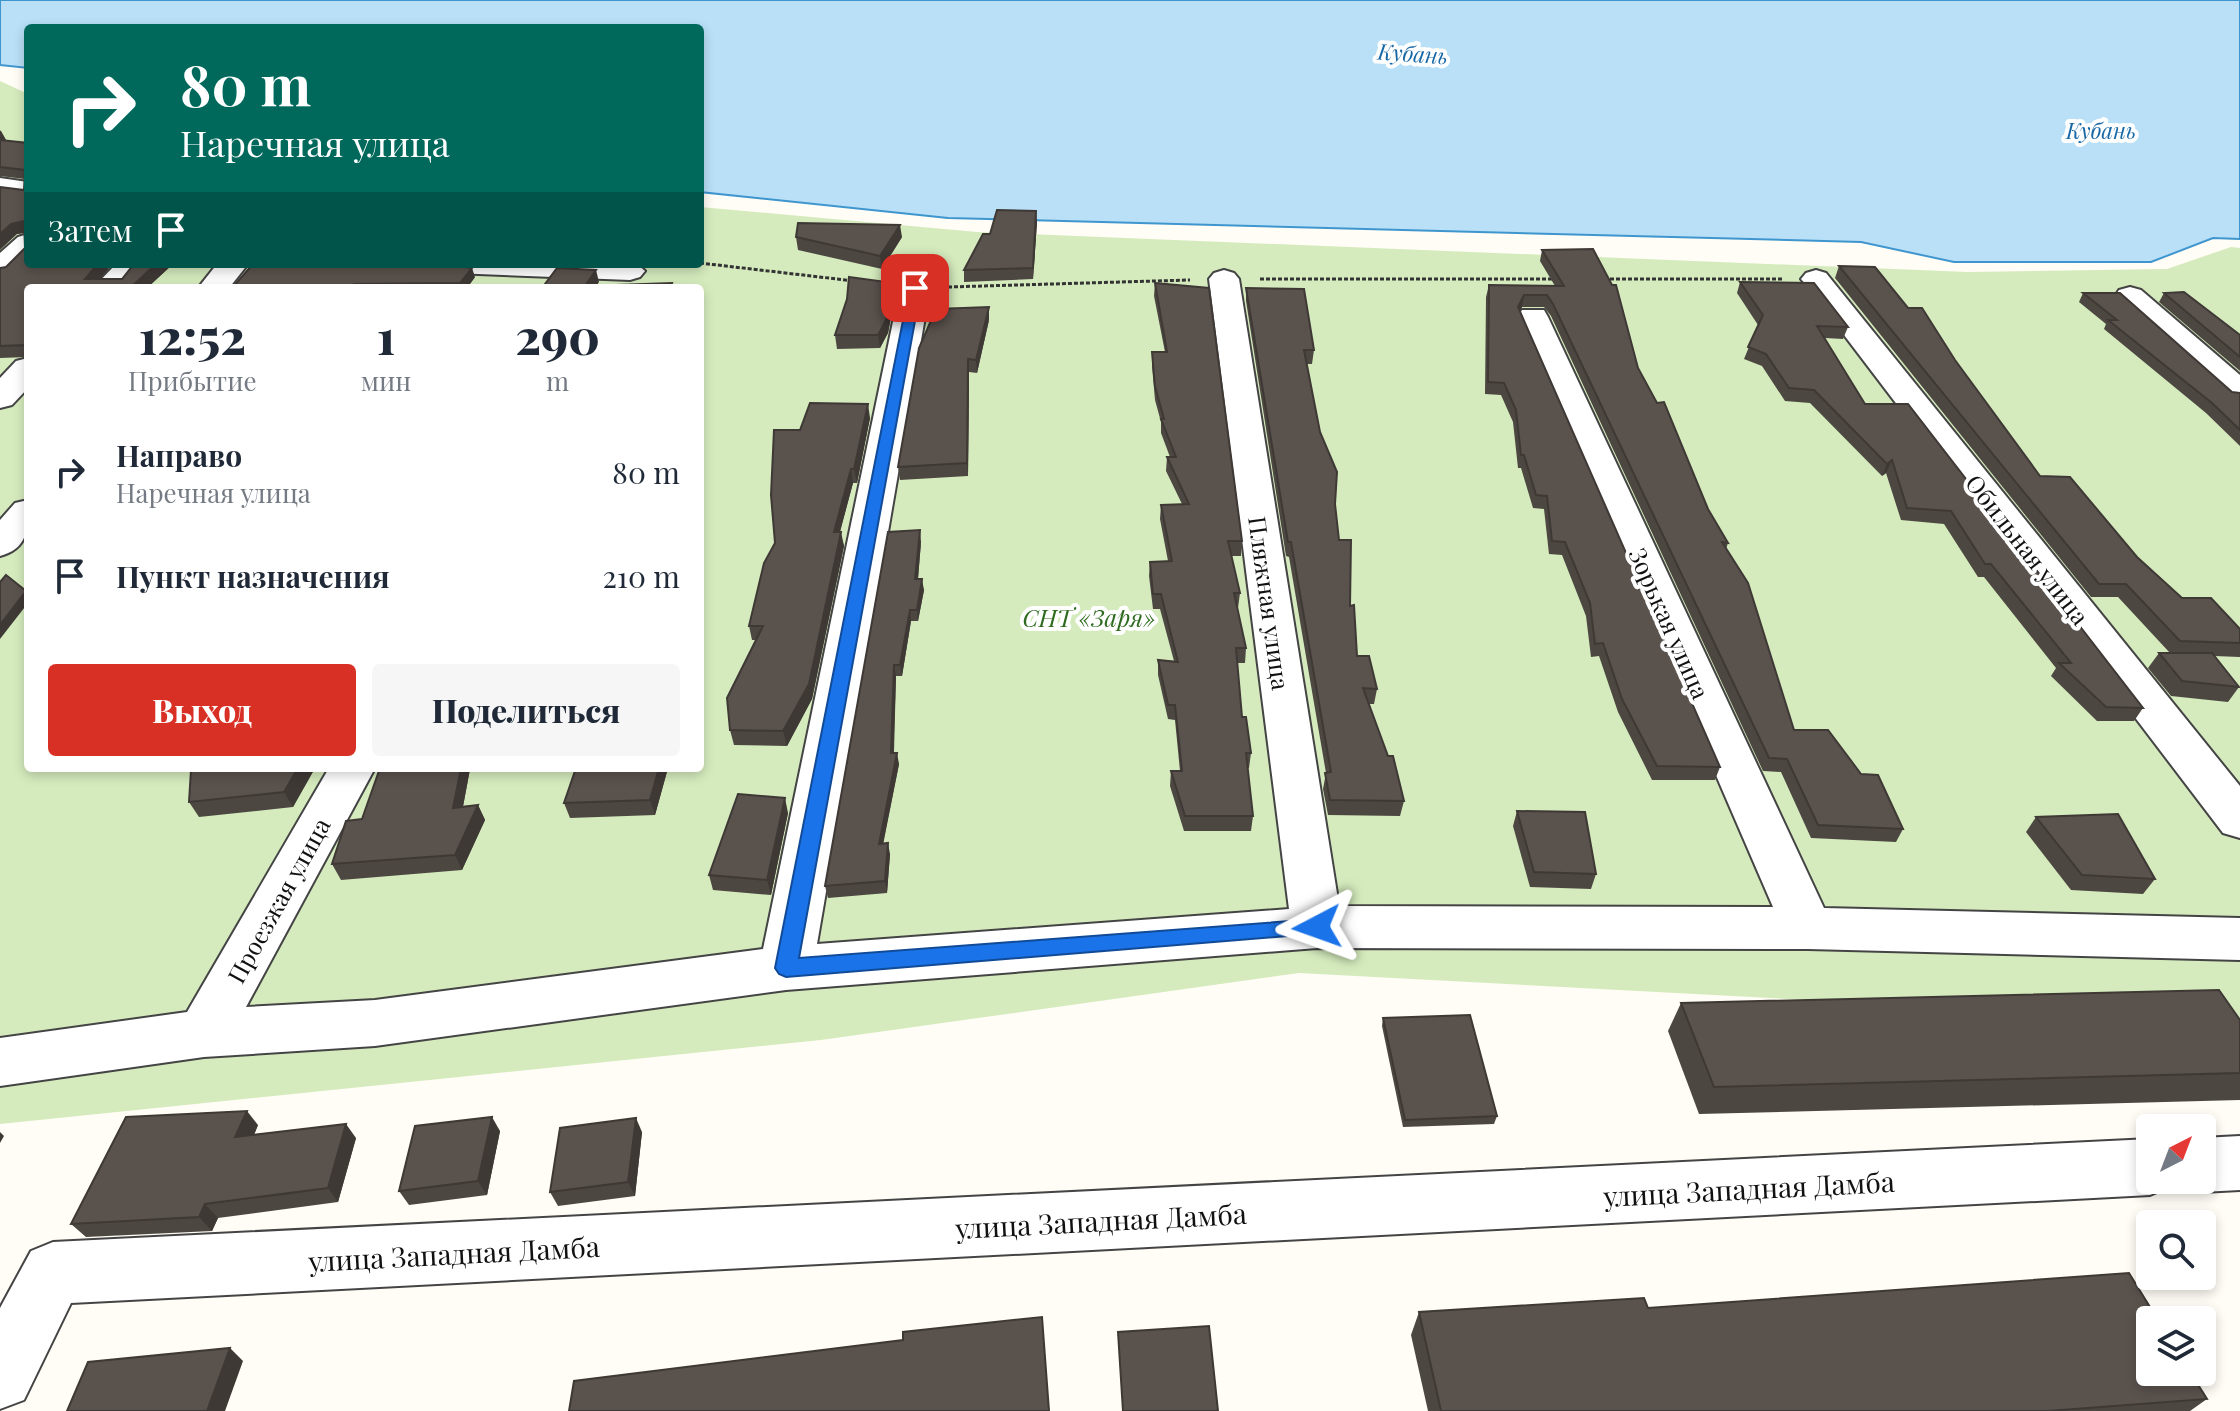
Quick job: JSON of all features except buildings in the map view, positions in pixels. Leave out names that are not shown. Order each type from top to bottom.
[{"type":"street","points":[[0,186],[24,189]]},
{"type":"street","points":[[0,238],[24,241]]},
{"type":"street","points":[[0,269],[24,245]]},
{"type":"street","points":[[112,284],[129,268]]},
{"type":"street","points":[[216,284],[230,268]]},
{"type":"street","points":[[523,268],[629,274]]},
{"type":"street","name":"Пляжная улица","points":[[1224,279],[1317,927]]},
{"type":"street","name":"Обильная улица","points":[[1816,279],[2240,820]]},
{"type":"street","points":[[786,968],[915,288]]},
{"type":"street","points":[[2130,296],[2240,392]]},
{"type":"street","name":"Зорькая улица","points":[[1533,317],[1808,928]]},
{"type":"street","points":[[0,398],[24,372]]},
{"type":"street","points":[[0,544],[24,516]]},
{"type":"street","name":"Проезжая улица","points":[[204,1033],[350,772]]},
{"type":"street","points":[[0,1062],[204,1033],[375,1023],[786,968],[1317,927],[1808,928],[2239,939]]},
{"type":"street","points":[[2216,1164],[2240,1163]]},
{"type":"street","name":"улица Западная Дамба","points":[[0,1376],[53,1273],[2136,1168]]},
{"type":"green space","name":"СНТ «Заря»","points":[[0,81],[24,92],[24,268],[704,268],[704,207],[977,232],[1968,272],[2167,269],[2231,247],[2240,248],[2240,1023],[1299,973],[821,1040],[0,1124]]},
{"type":"water","name":"Кубань","points":[[0,0],[2240,0],[2240,239],[2213,238],[2151,262],[1954,262],[1861,242],[948,218],[704,192],[704,24],[24,24],[24,68],[0,65]]},
{"type":"route","points":[[915,288],[786,968],[1317,927]]}]
